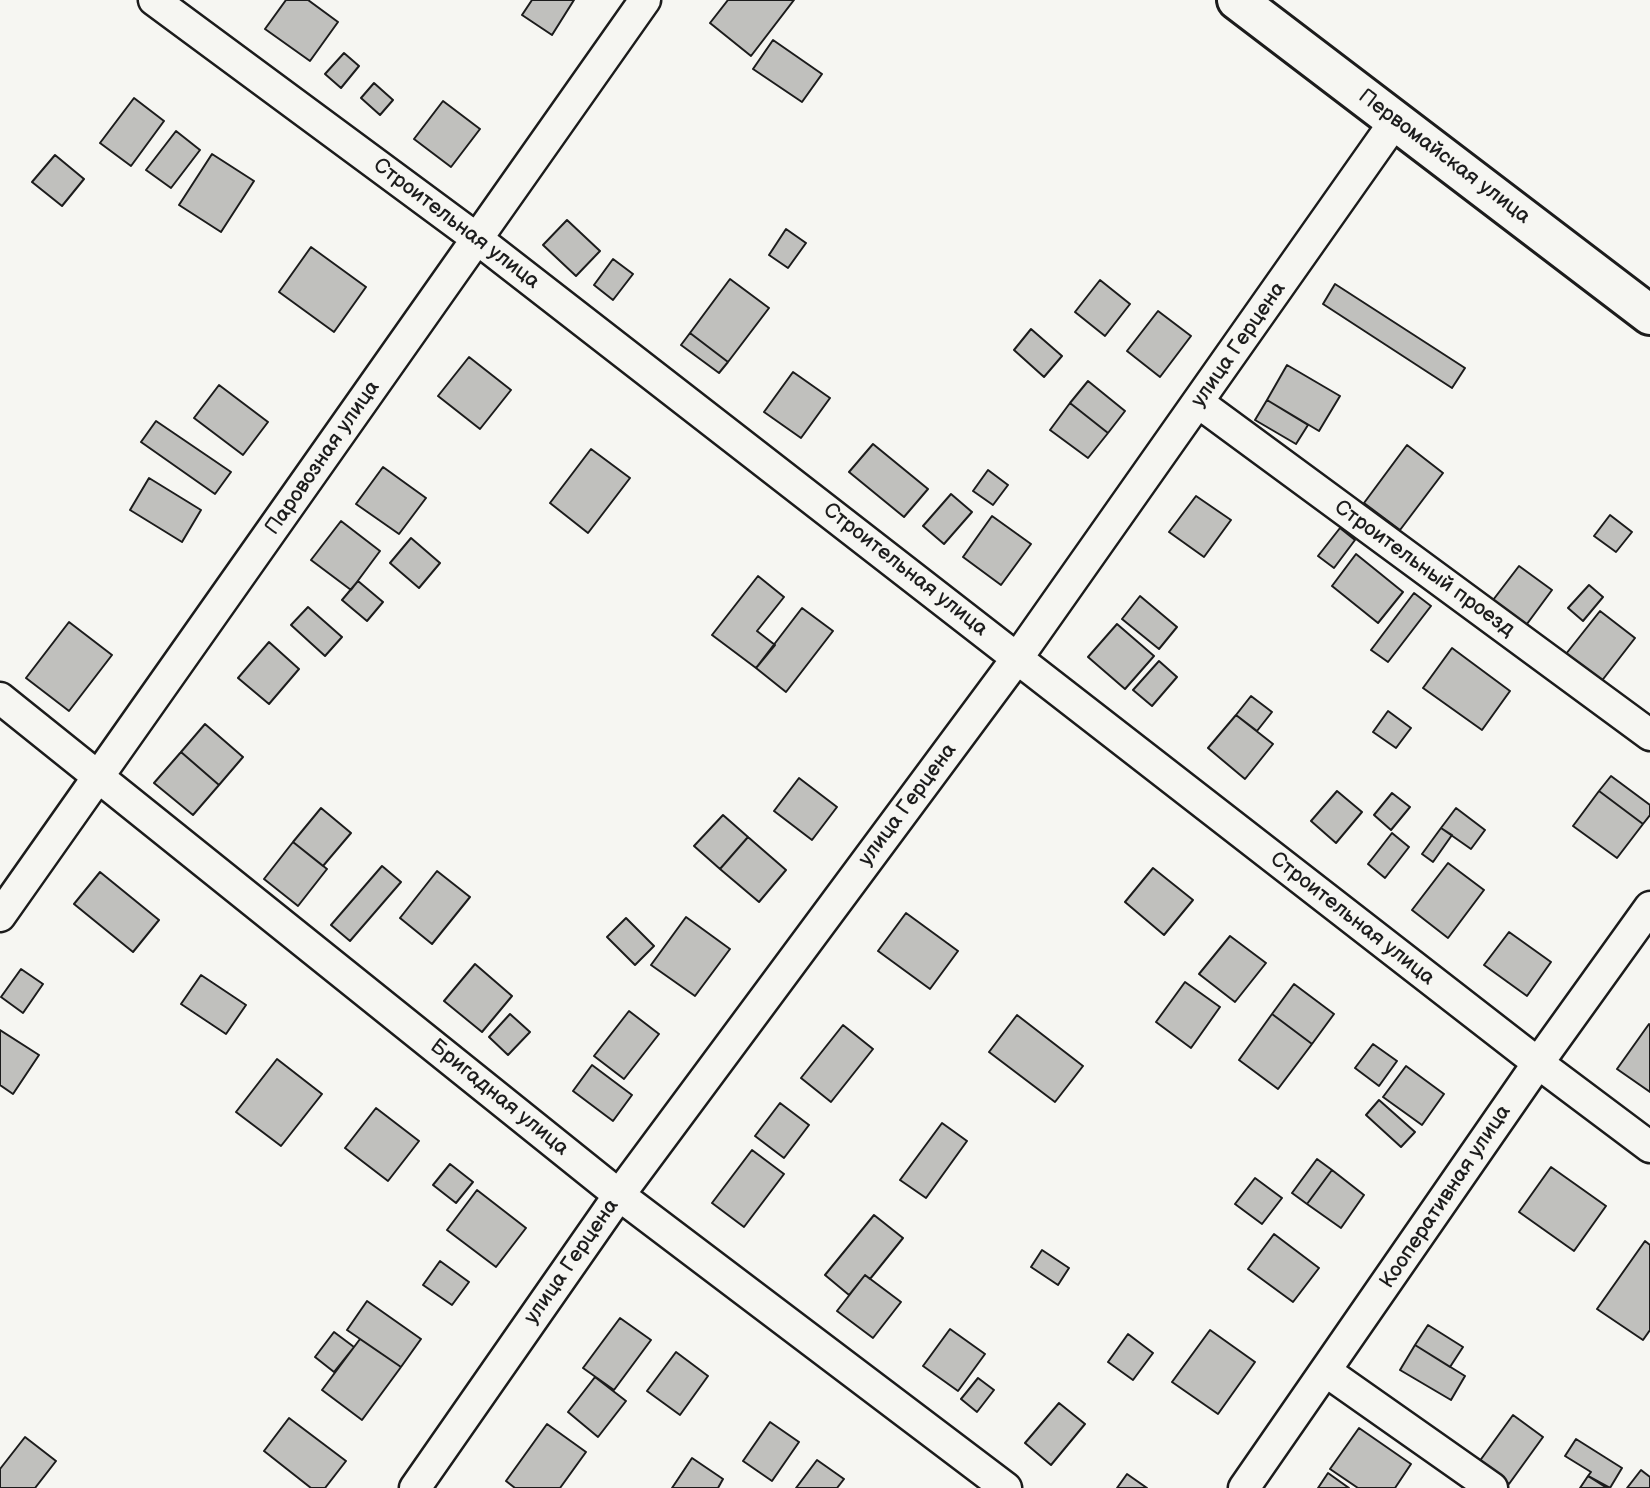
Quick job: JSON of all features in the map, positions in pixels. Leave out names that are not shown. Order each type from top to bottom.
[{"type":"street","name":"Строительная улица","points":[[154,0],[476,238],[1538,1063],[1650,1147]]},
{"type":"street","name":"Паровозная улица","points":[[0,916],[101,777],[645,0]]},
{"type":"street","name":"Первомайская улица","points":[[1237,0],[1650,315]]},
{"type":"street","name":"улица Герцена","points":[[415,1488],[619,1195],[1018,657],[1396,120]]},
{"type":"street","name":"Строительный проезд","points":[[1199,403],[1650,736]]},
{"type":"street","name":"Бригадная улица","points":[[0,698],[619,1195],[1006,1488]]},
{"type":"street","name":"Кооперативная улица","points":[[1244,1488],[1328,1372],[1538,1063],[1650,908]]},
{"type":"street","points":[[1328,1372],[1492,1488]]},
{"type":"building","points":[[286,0],[308,0],[338,22],[310,61],[265,29]]},
{"type":"building","points":[[532,0],[574,0],[552,35],[522,15]]},
{"type":"building","points":[[728,0],[794,0],[751,56],[710,23]]},
{"type":"building","points":[[773,40],[822,74],[802,102],[753,69]]},
{"type":"building","points":[[344,53],[359,66],[341,88],[325,74]]},
{"type":"building","points":[[374,83],[393,100],[380,115],[361,98]]},
{"type":"building","points":[[134,98],[164,121],[131,166],[100,143]]},
{"type":"building","points":[[443,101],[480,129],[451,167],[414,139]]},
{"type":"building","points":[[176,131],[200,150],[171,188],[146,170]]},
{"type":"building","points":[[212,154],[254,181],[221,232],[179,205]]},
{"type":"building","points":[[55,155],[84,179],[62,206],[32,182]]},
{"type":"building","points":[[567,220],[600,251],[576,276],[543,245]]},
{"type":"building","points":[[786,229],[806,243],[788,268],[769,255]]},
{"type":"building","points":[[311,247],[366,287],[334,332],[279,292]]},
{"type":"building","points":[[613,259],[633,274],[613,300],[594,285]]},
{"type":"building","points":[[730,279],[769,308],[728,362],[690,333]]},
{"type":"building","points":[[1100,280],[1130,304],[1105,336],[1075,312]]},
{"type":"building","points":[[1335,284],[1465,368],[1452,388],[1323,304]]},
{"type":"building","points":[[1158,311],[1191,336],[1160,377],[1127,351]]},
{"type":"building","points":[[1031,329],[1062,356],[1044,377],[1014,350]]},
{"type":"building","points":[[690,333],[728,362],[719,373],[681,345]]},
{"type":"building","points":[[469,357],[511,390],[480,429],[438,396]]},
{"type":"building","points":[[1287,365],[1340,396],[1319,431],[1267,400]]},
{"type":"building","points":[[793,372],[830,398],[801,438],[764,412]]},
{"type":"building","points":[[1088,381],[1125,411],[1108,433],[1070,403]]},
{"type":"building","points":[[219,385],[268,422],[243,455],[194,418]]},
{"type":"building","points":[[1267,400],[1308,425],[1296,444],[1255,420]]},
{"type":"building","points":[[1070,403],[1108,433],[1088,458],[1050,430]]},
{"type":"building","points":[[156,421],[231,472],[215,494],[141,442]]},
{"type":"building","points":[[873,444],[928,489],[904,517],[849,472]]},
{"type":"building","points":[[1407,445],[1443,473],[1400,530],[1364,503]]},
{"type":"building","points":[[591,449],[630,478],[588,533],[550,503]]},
{"type":"building","points":[[383,467],[426,498],[399,534],[356,504]]},
{"type":"building","points":[[988,470],[1008,485],[993,505],[973,491]]},
{"type":"building","points":[[149,478],[201,510],[182,542],[130,510]]},
{"type":"building","points":[[951,494],[972,512],[944,544],[923,526]]},
{"type":"building","points":[[1196,496],[1231,520],[1204,557],[1169,532]]},
{"type":"building","points":[[1610,515],[1632,532],[1616,552],[1594,536]]},
{"type":"building","points":[[992,516],[1031,544],[1001,585],[963,557]]},
{"type":"building","points":[[341,521],[380,551],[351,590],[311,560]]},
{"type":"building","points":[[1340,528],[1355,540],[1334,568],[1318,556]]},
{"type":"building","points":[[411,538],[440,563],[419,588],[390,563]]},
{"type":"building","points":[[1356,554],[1403,592],[1378,623],[1332,586]]},
{"type":"building","points":[[1519,566],[1552,590],[1524,628],[1490,604]]},
{"type":"building","points":[[758,576],[784,597],[757,631],[775,645],[756,668],[712,635]]},
{"type":"building","points":[[358,581],[383,602],[367,621],[342,600]]},
{"type":"building","points":[[1589,585],[1603,597],[1583,621],[1568,608]]},
{"type":"building","points":[[1414,593],[1431,606],[1388,662],[1371,650]]},
{"type":"building","points":[[1140,596],[1177,627],[1159,649],[1122,619]]},
{"type":"building","points":[[308,607],[342,637],[325,656],[291,625]]},
{"type":"building","points":[[802,608],[833,631],[786,692],[756,668]]},
{"type":"building","points":[[1600,611],[1635,638],[1597,687],[1562,659]]},
{"type":"building","points":[[69,622],[112,655],[69,711],[26,678]]},
{"type":"building","points":[[1117,624],[1154,656],[1125,689],[1088,657]]},
{"type":"building","points":[[269,642],[299,669],[269,704],[238,678]]},
{"type":"building","points":[[1452,648],[1510,691],[1482,730],[1423,688]]},
{"type":"building","points":[[1159,661],[1177,677],[1152,706],[1133,690]]},
{"type":"building","points":[[1251,696],[1272,712],[1257,731],[1236,715]]},
{"type":"building","points":[[1388,711],[1411,728],[1396,748],[1373,732]]},
{"type":"building","points":[[1236,715],[1273,744],[1245,779],[1208,748]]},
{"type":"building","points":[[205,724],[243,757],[219,785],[181,752]]},
{"type":"building","points":[[181,752],[219,785],[193,815],[154,783]]},
{"type":"building","points":[[1611,776],[1650,805],[1650,815],[1643,824],[1599,791]]},
{"type":"building","points":[[799,778],[837,807],[812,840],[774,811]]},
{"type":"building","points":[[1337,791],[1362,812],[1336,843],[1311,821]]},
{"type":"building","points":[[1599,791],[1643,824],[1617,858],[1573,826]]},
{"type":"building","points":[[1392,793],[1410,807],[1391,830],[1374,815]]},
{"type":"building","points":[[321,808],[351,833],[323,866],[293,842]]},
{"type":"building","points":[[1456,808],[1485,830],[1471,849],[1441,828]]},
{"type":"building","points":[[723,815],[748,837],[720,869],[694,846]]},
{"type":"building","points":[[1441,828],[1452,835],[1433,862],[1422,854]]},
{"type":"building","points":[[1392,833],[1409,847],[1385,878],[1368,864]]},
{"type":"building","points":[[748,837],[786,870],[759,902],[720,869]]},
{"type":"building","points":[[293,842],[327,869],[298,906],[264,879]]},
{"type":"building","points":[[1448,863],[1484,890],[1448,938],[1412,910]]},
{"type":"building","points":[[382,866],[401,882],[350,941],[331,925]]},
{"type":"building","points":[[1153,868],[1193,900],[1164,935],[1125,902]]},
{"type":"building","points":[[437,871],[470,897],[432,944],[400,918]]},
{"type":"building","points":[[100,872],[159,920],[133,952],[74,904]]},
{"type":"building","points":[[906,913],[958,951],[930,989],[878,951]]},
{"type":"building","points":[[686,917],[730,949],[695,996],[651,965]]},
{"type":"building","points":[[626,918],[654,946],[635,965],[607,937]]},
{"type":"building","points":[[1509,932],[1551,962],[1527,996],[1484,965]]},
{"type":"building","points":[[1230,936],[1266,963],[1235,1002],[1199,974]]},
{"type":"building","points":[[475,964],[512,996],[482,1032],[444,1001]]},
{"type":"building","points":[[21,969],[43,984],[23,1013],[1,997]]},
{"type":"building","points":[[201,975],[246,1005],[226,1034],[181,1004]]},
{"type":"building","points":[[1185,982],[1220,1007],[1191,1048],[1156,1022]]},
{"type":"building","points":[[1294,984],[1334,1014],[1312,1044],[1272,1014]]},
{"type":"building","points":[[629,1011],[659,1034],[624,1079],[594,1056]]},
{"type":"building","points":[[510,1014],[530,1032],[508,1055],[489,1037]]},
{"type":"building","points":[[1272,1014],[1312,1044],[1278,1089],[1239,1060]]},
{"type":"building","points":[[1017,1015],[1083,1066],[1055,1102],[989,1052]]},
{"type":"building","points":[[843,1025],[873,1049],[831,1102],[801,1078]]},
{"type":"building","points":[[1650,1025],[1650,1092],[1617,1069]]},
{"type":"building","points":[[0,1030],[39,1055],[13,1094],[0,1085]]},
{"type":"building","points":[[1373,1044],[1397,1061],[1379,1086],[1355,1068]]},
{"type":"building","points":[[277,1059],[322,1094],[281,1146],[236,1112]]},
{"type":"building","points":[[592,1065],[632,1095],[613,1121],[573,1091]]},
{"type":"building","points":[[1406,1066],[1444,1094],[1422,1125],[1383,1097]]},
{"type":"building","points":[[1379,1100],[1415,1132],[1401,1147],[1366,1115]]},
{"type":"building","points":[[780,1103],[809,1125],[784,1158],[755,1136]]},
{"type":"building","points":[[376,1108],[419,1141],[388,1181],[345,1148]]},
{"type":"building","points":[[942,1123],[967,1141],[926,1198],[900,1180]]},
{"type":"building","points":[[752,1150],[784,1174],[744,1227],[712,1203]]},
{"type":"building","points":[[1317,1159],[1332,1170],[1307,1204],[1292,1193]]},
{"type":"building","points":[[450,1164],[473,1182],[456,1203],[433,1185]]},
{"type":"building","points":[[1551,1167],[1606,1206],[1574,1251],[1519,1212]]},
{"type":"building","points":[[1332,1170],[1364,1195],[1341,1228],[1307,1204]]},
{"type":"building","points":[[1255,1178],[1282,1198],[1262,1224],[1235,1204]]},
{"type":"building","points":[[477,1190],[526,1228],[496,1267],[447,1230]]},
{"type":"building","points":[[874,1215],[903,1238],[870,1279],[865,1275],[849,1295],[825,1275]]},
{"type":"building","points":[[1274,1234],[1319,1268],[1293,1302],[1248,1269]]},
{"type":"building","points":[[1645,1241],[1650,1245],[1650,1330],[1643,1340],[1597,1309]]},
{"type":"building","points":[[1042,1250],[1069,1268],[1058,1285],[1031,1267]]},
{"type":"building","points":[[440,1261],[469,1282],[452,1305],[423,1285]]},
{"type":"building","points":[[865,1275],[901,1302],[873,1338],[837,1311]]},
{"type":"building","points":[[367,1301],[421,1339],[401,1367],[347,1330]]},
{"type":"building","points":[[620,1318],[651,1340],[614,1390],[583,1368]]},
{"type":"building","points":[[1428,1325],[1463,1347],[1450,1367],[1415,1345]]},
{"type":"building","points":[[950,1329],[985,1354],[958,1391],[923,1366]]},
{"type":"building","points":[[1210,1330],[1255,1362],[1218,1414],[1172,1382]]},
{"type":"building","points":[[334,1332],[354,1347],[334,1372],[315,1357]]},
{"type":"building","points":[[1128,1334],[1153,1353],[1133,1380],[1108,1362]]},
{"type":"building","points":[[360,1339],[401,1367],[362,1420],[322,1390]]},
{"type":"building","points":[[1415,1345],[1465,1376],[1451,1400],[1400,1370]]},
{"type":"building","points":[[676,1352],[708,1376],[680,1415],[647,1391]]},
{"type":"building","points":[[595,1377],[626,1401],[598,1437],[568,1412]]},
{"type":"building","points":[[978,1378],[994,1390],[977,1412],[961,1399]]},
{"type":"building","points":[[1059,1403],[1085,1424],[1051,1465],[1025,1443]]},
{"type":"building","points":[[1513,1415],[1543,1437],[1509,1484],[1479,1462]]},
{"type":"building","points":[[289,1418],[346,1461],[325,1488],[311,1488],[264,1451]]},
{"type":"building","points":[[770,1422],[799,1442],[772,1481],[743,1461]]},
{"type":"building","points":[[547,1424],[586,1452],[560,1488],[515,1488],[506,1481]]},
{"type":"building","points":[[1359,1428],[1411,1464],[1395,1488],[1358,1488],[1330,1469]]},
{"type":"building","points":[[25,1437],[56,1461],[35,1488],[0,1488],[0,1469]]},
{"type":"building","points":[[1576,1439],[1622,1468],[1610,1488],[1588,1476],[1591,1472],[1565,1456]]},
{"type":"building","points":[[692,1458],[723,1479],[718,1488],[672,1488]]},
{"type":"building","points":[[817,1460],[844,1479],[837,1488],[796,1488]]},
{"type":"building","points":[[1641,1470],[1650,1477],[1650,1488],[1627,1488]]},
{"type":"building","points":[[1328,1473],[1349,1488],[1318,1488]]},
{"type":"building","points":[[1127,1474],[1147,1488],[1117,1488]]},
{"type":"building","points":[[1588,1476],[1607,1488],[1580,1488]]}]
